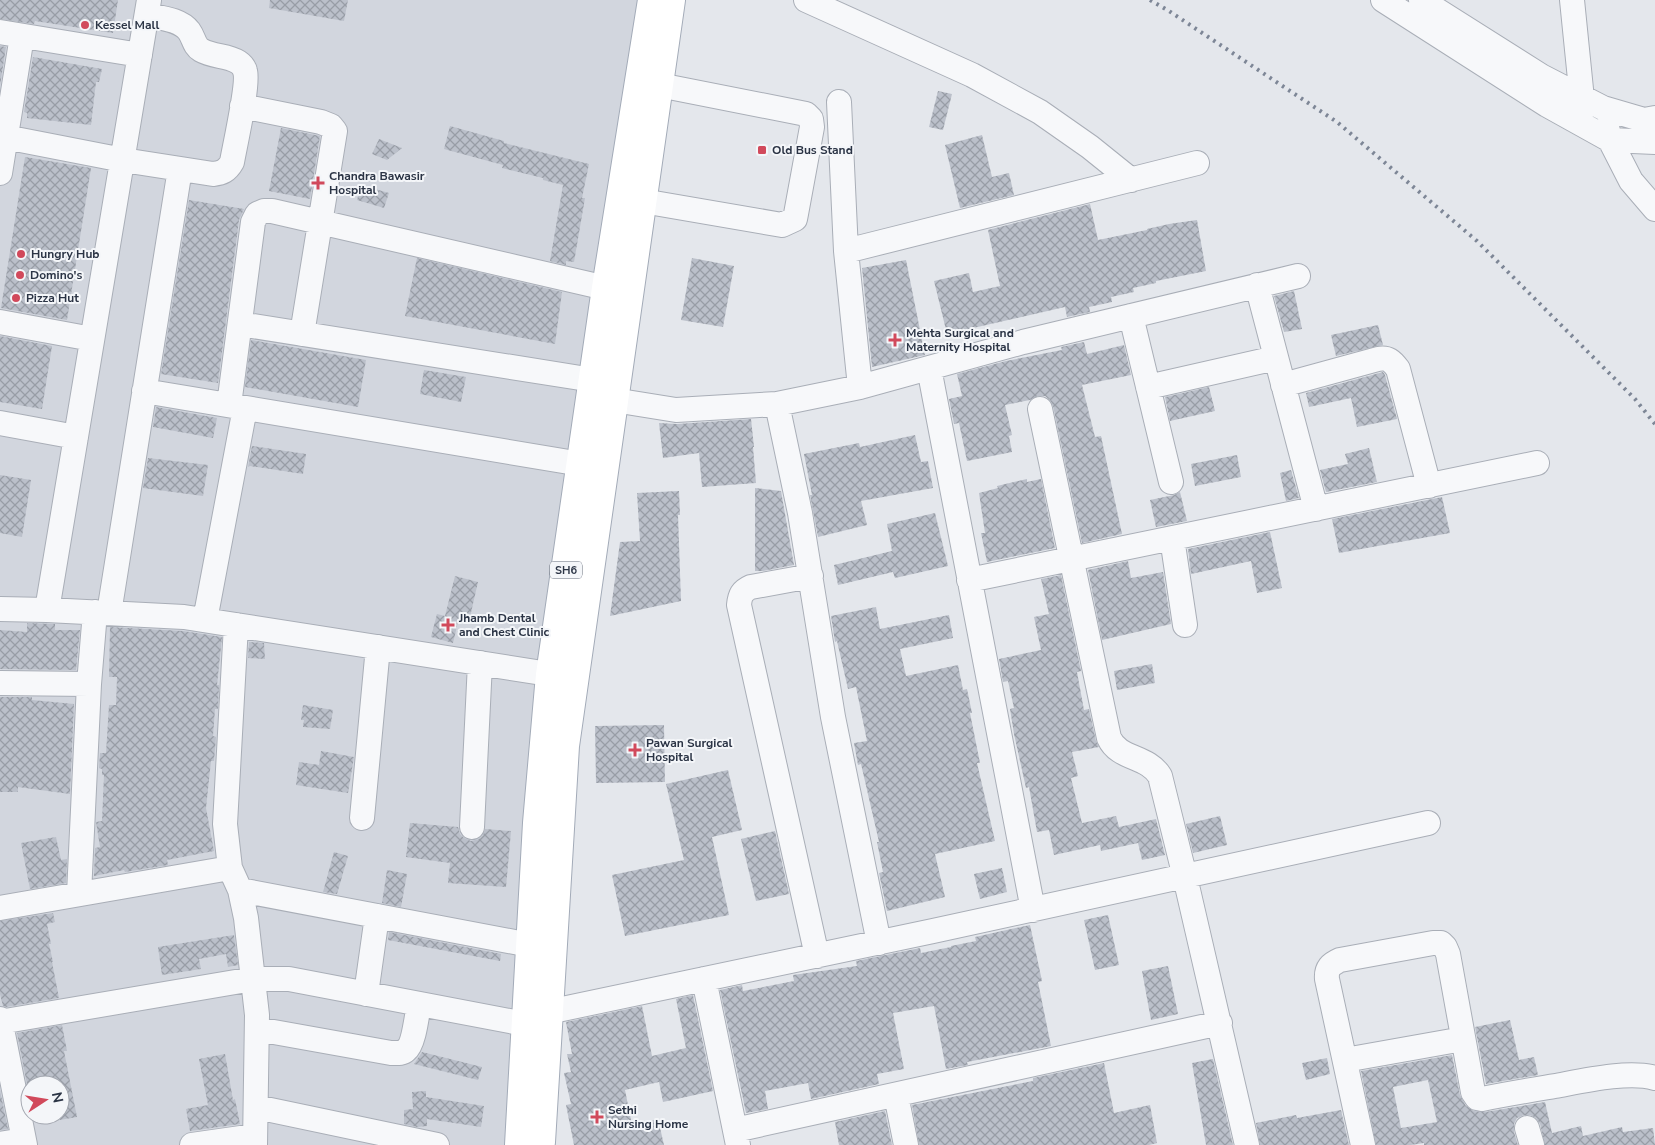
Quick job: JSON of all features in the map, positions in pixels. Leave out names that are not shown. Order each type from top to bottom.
[{"type":"main road","name":"SH6","points":[[535,1144],[536,1018],[530,945],[537,823],[562,676],[599,392],[631,199],[652,0]]},
{"type":"main road","name":"SH6","points":[[536,1018],[565,746],[562,676],[581,464],[599,392],[606,288],[631,199],[659,85],[671,0]]},
{"type":"street","points":[[806,0],[981,79],[1040,112],[1090,147],[1131,180]]},
{"type":"street","points":[[1383,0],[1547,105],[1610,140],[1655,142]]},
{"type":"street","points":[[1421,0],[1541,76],[1603,108],[1644,120],[1655,118]]},
{"type":"street","points":[[1572,0],[1585,126]]},
{"type":"street","points":[[3,136],[123,160],[213,174],[222,173],[229,169],[232,162],[246,78],[245,69],[238,62],[199,49],[184,26],[148,8],[123,160],[47,610]]},
{"type":"street","points":[[0,173],[11,34],[140,55]]},
{"type":"street","points":[[631,199],[782,225],[795,220],[812,127],[811,119],[806,114],[659,85]]},
{"type":"street","points":[[839,102],[846,251],[860,387]]},
{"type":"street","points":[[242,106],[320,122],[331,126],[335,132],[302,334]]},
{"type":"street","points":[[1603,108],[1610,140],[1631,182],[1655,209]]},
{"type":"street","points":[[846,251],[1197,163]]},
{"type":"street","points":[[79,894],[89,684],[144,391],[180,169]]},
{"type":"street","points":[[205,620],[237,406],[240,324],[253,222],[257,214],[264,211],[272,211],[606,288]]},
{"type":"street","points":[[240,324],[302,334],[599,392],[676,410],[777,404],[860,387],[1023,342],[1298,276]]},
{"type":"street","points":[[1257,286],[1316,509]]},
{"type":"street","points":[[1131,316],[1171,482]]},
{"type":"street","points":[[0,322],[92,339]]},
{"type":"street","points":[[1148,387],[1276,358]]},
{"type":"street","points":[[1283,385],[1378,359],[1385,358],[1392,361],[1398,369],[1429,486]]},
{"type":"street","points":[[929,368],[1033,910]]},
{"type":"street","points":[[144,391],[581,464]]},
{"type":"street","points":[[777,404],[800,513],[833,717],[878,943]]},
{"type":"street","points":[[1040,409],[1109,738],[1119,751],[1147,762],[1156,769],[1160,776],[1220,1023],[1246,1145]]},
{"type":"street","points":[[0,423],[76,437]]},
{"type":"street","points":[[969,580],[1537,463]]},
{"type":"street","points":[[1172,538],[1185,625]]},
{"type":"street","points":[[811,576],[751,587],[740,596],[740,604],[816,956]]},
{"type":"street","points":[[0,609],[184,617],[562,676]]},
{"type":"street","points":[[192,1145],[255,1140],[257,1015],[246,918],[240,890],[230,868],[225,824],[236,625]]},
{"type":"street","points":[[362,818],[378,647]]},
{"type":"street","points":[[472,827],[480,663]]},
{"type":"street","points":[[0,683],[89,684]]},
{"type":"street","points":[[0,1144],[25,1142],[0,1021],[253,979],[289,979],[419,1004],[536,1018],[704,979],[1033,910],[1428,823]]},
{"type":"street","points":[[0,908],[230,868]]},
{"type":"street","points":[[240,890],[530,945]]},
{"type":"street","points":[[366,994],[377,916]]},
{"type":"street","points":[[1363,1145],[1326,973],[1333,963],[1340,960],[1432,943],[1441,943],[1445,947],[1448,954],[1473,1092],[1477,1098],[1482,1099],[1593,1079],[1626,1076],[1649,1076],[1655,1078]]},
{"type":"street","points":[[704,979],[737,1138],[896,1095],[1220,1023]]},
{"type":"street","points":[[257,1029],[399,1053],[407,1050],[410,1044],[419,1004]]},
{"type":"street","points":[[1345,1060],[1463,1039]]},
{"type":"street","points":[[896,1095],[906,1145]]},
{"type":"street","points":[[256,1107],[437,1145]]},
{"type":"shaded area","points":[[0,0],[641,0],[510,1145],[0,1145]]},
{"type":"building","name":"Kessel Mall","points":[[0,0],[118,0],[113,33],[35,21],[34,24],[0,19]]},
{"type":"building","points":[[270,0],[348,0],[344,21],[269,8]]},
{"type":"building","points":[[0,46],[6,47],[0,86]]},
{"type":"building","points":[[33,57],[102,69],[99,82],[96,82],[91,125],[27,118],[27,113],[24,112]]},
{"type":"building","points":[[938,91],[952,94],[943,130],[929,127]]},
{"type":"building","points":[[450,126],[504,141],[504,143],[589,164],[582,198],[585,198],[574,262],[566,261],[566,265],[550,261],[563,185],[502,168],[503,165],[444,149]]},
{"type":"building","points":[[281,128],[320,136],[310,199],[269,191]]},
{"type":"building","points":[[982,135],[992,177],[1009,173],[1014,195],[960,208],[945,145]]},
{"type":"building","points":[[379,139],[402,148],[387,160],[372,154]]},
{"type":"building","points":[[25,157],[91,168],[67,320],[1,308]]},
{"type":"building","points":[[361,185],[389,193],[384,208],[357,200]]},
{"type":"building","points":[[189,200],[244,209],[239,220],[218,383],[161,374]]},
{"type":"building","points":[[1090,204],[1098,240],[1169,224],[1197,220],[1206,271],[1156,281],[1156,283],[1133,288],[1134,292],[1111,297],[1112,302],[1089,307],[1090,312],[1067,317],[1065,307],[947,334],[934,281],[969,273],[973,292],[1000,286],[988,230]]},
{"type":"building","points":[[417,258],[562,292],[555,344],[405,316]]},
{"type":"building","points":[[692,258],[734,266],[723,327],[681,320]]},
{"type":"building","points":[[906,260],[925,355],[872,367],[862,268]]},
{"type":"building","points":[[1294,291],[1302,329],[1284,332],[1274,296]]},
{"type":"building","points":[[1378,325],[1383,345],[1336,356],[1331,335]]},
{"type":"building","points":[[0,336],[52,346],[42,409],[0,402]]},
{"type":"building","points":[[251,340],[366,360],[358,407],[245,387]]},
{"type":"building","points":[[1084,342],[1087,354],[1124,345],[1131,375],[1082,385],[1095,437],[1101,436],[1122,534],[1082,543],[1053,406],[1050,400],[1045,396],[1038,396],[1030,400],[1005,405],[1012,435],[1009,436],[1012,452],[967,461],[959,423],[954,424],[949,399],[962,396],[957,374],[1006,361],[1062,350],[1061,347]]},
{"type":"building","points":[[424,370],[466,377],[461,402],[420,394]]},
{"type":"building","points":[[1383,372],[1397,419],[1357,427],[1351,398],[1309,407],[1306,393]]},
{"type":"building","points":[[1209,387],[1215,411],[1170,421],[1165,397]]},
{"type":"building","points":[[156,407],[217,418],[213,438],[153,427]]},
{"type":"building","points":[[751,419],[756,483],[702,487],[699,453],[663,458],[659,423],[677,424]]},
{"type":"building","points":[[915,435],[921,462],[928,461],[933,488],[861,501],[867,525],[818,537],[804,454],[859,443],[860,447]]},
{"type":"building","points":[[252,446],[306,454],[303,474],[248,467]]},
{"type":"building","points":[[1369,448],[1377,482],[1326,492],[1320,470],[1348,464],[1345,454]]},
{"type":"building","points":[[1237,455],[1241,477],[1195,486],[1191,464]]},
{"type":"building","points":[[148,458],[208,465],[203,496],[143,488]]},
{"type":"building","points":[[1291,470],[1299,498],[1286,501],[1280,473]]},
{"type":"building","points":[[0,475],[31,480],[22,537],[0,533]]},
{"type":"building","points":[[1027,479],[1027,482],[1041,479],[1055,548],[987,562],[981,533],[985,533],[979,493],[998,488],[997,486]]},
{"type":"building","points":[[755,488],[781,491],[794,565],[755,571]]},
{"type":"building","points":[[679,491],[681,601],[610,616],[620,542],[640,541],[637,493]]},
{"type":"building","points":[[1180,492],[1187,521],[1156,527],[1150,500]]},
{"type":"building","points":[[1442,497],[1450,533],[1339,553],[1332,519]]},
{"type":"building","points":[[935,513],[948,566],[895,578],[893,572],[838,585],[834,565],[892,551],[887,524]]},
{"type":"building","points":[[1270,532],[1282,588],[1257,593],[1251,561],[1191,574],[1188,549]]},
{"type":"building","points":[[1128,561],[1131,578],[1163,572],[1171,624],[1102,640],[1088,570]]},
{"type":"building","points":[[1061,575],[1081,671],[1077,672],[1084,710],[1089,709],[1099,747],[1072,752],[1078,776],[1071,778],[1082,823],[1116,816],[1119,827],[1156,819],[1165,855],[1142,860],[1138,843],[1101,851],[1100,845],[1054,855],[1049,830],[1037,832],[1029,787],[1026,788],[1014,734],[1010,709],[1014,708],[1008,681],[1003,682],[999,659],[1041,650],[1034,617],[1049,614],[1041,579]]},
{"type":"building","points":[[455,576],[478,582],[470,617],[460,614],[453,643],[431,637],[437,614],[445,616]]},
{"type":"building","points":[[876,607],[880,629],[949,615],[953,638],[900,649],[906,676],[958,665],[963,690],[967,689],[980,763],[977,763],[995,841],[935,854],[945,897],[887,911],[879,873],[883,872],[877,842],[879,842],[861,764],[858,765],[854,743],[867,741],[856,687],[848,689],[837,641],[835,642],[831,616]]},
{"type":"building","points":[[27,623],[55,624],[55,630],[80,630],[76,670],[0,669],[0,630],[27,632]]},
{"type":"building","points":[[110,627],[183,631],[222,637],[217,685],[219,685],[218,709],[215,709],[213,736],[216,737],[214,761],[211,761],[206,808],[214,851],[167,860],[168,865],[125,872],[124,870],[94,876],[95,848],[100,847],[96,822],[102,821],[104,775],[102,775],[102,769],[99,768],[100,753],[106,753],[109,705],[116,705],[117,677],[109,677]]},
{"type":"building","points":[[249,642],[264,643],[265,659],[248,658]]},
{"type":"building","points":[[1152,664],[1155,683],[1117,690],[1114,671]]},
{"type":"building","points":[[0,697],[32,697],[32,700],[74,704],[70,794],[18,787],[18,792],[0,792]]},
{"type":"building","points":[[303,705],[333,710],[330,729],[303,727],[304,720],[301,720]]},
{"type":"building","points":[[664,725],[665,782],[596,783],[595,726]]},
{"type":"building","points":[[321,751],[354,757],[348,793],[296,785],[299,762],[319,765]]},
{"type":"building","points":[[728,770],[742,830],[712,837],[729,915],[625,936],[612,875],[684,860],[666,784]]},
{"type":"building","points":[[1220,816],[1227,845],[1193,853],[1186,824]]},
{"type":"building","points":[[410,823],[458,827],[460,834],[471,841],[479,839],[485,829],[511,831],[506,887],[448,883],[450,863],[406,857]]},
{"type":"building","points":[[775,831],[789,894],[756,901],[741,839]]},
{"type":"building","points":[[56,837],[61,860],[67,859],[66,883],[30,889],[21,843]]},
{"type":"building","points":[[334,852],[348,856],[337,894],[323,892]]},
{"type":"building","points":[[1002,868],[1007,892],[980,899],[974,874]]},
{"type":"building","points":[[387,870],[407,874],[401,907],[382,903]]},
{"type":"building","points":[[53,913],[55,922],[47,924],[59,998],[3,1006],[0,994],[0,921]]},
{"type":"building","points":[[1108,915],[1119,965],[1095,970],[1084,920]]},
{"type":"building","points":[[1030,925],[1042,981],[1038,982],[1051,1046],[967,1062],[968,1065],[946,1069],[934,1006],[893,1013],[904,1069],[877,1074],[879,1084],[811,1099],[808,1083],[765,1091],[768,1109],[746,1113],[720,990],[742,985],[743,991],[794,981],[793,975],[857,966],[856,961],[920,948],[921,953],[951,947],[976,941],[975,937]]},
{"type":"building","points":[[389,932],[501,954],[500,961],[388,940]]},
{"type":"building","points":[[234,935],[238,965],[228,967],[226,954],[199,959],[201,969],[162,975],[158,947]]},
{"type":"building","points":[[1168,966],[1178,1014],[1151,1020],[1142,971]]},
{"type":"building","points":[[693,995],[713,1091],[663,1102],[659,1082],[625,1090],[632,1125],[658,1119],[664,1145],[574,1145],[566,1105],[571,1104],[564,1073],[571,1072],[567,1054],[572,1054],[566,1022],[642,1006],[652,1056],[686,1048],[676,999]]},
{"type":"building","points":[[1510,1020],[1519,1060],[1534,1057],[1538,1075],[1486,1084],[1475,1027]]},
{"type":"building","points":[[62,1025],[69,1075],[25,1075],[17,1033]]},
{"type":"building","points":[[422,1052],[482,1067],[478,1080],[414,1064]]},
{"type":"building","points":[[225,1054],[233,1100],[235,1099],[240,1124],[190,1131],[186,1109],[208,1105],[199,1059]]},
{"type":"building","points":[[1452,1055],[1460,1095],[1466,1106],[1474,1111],[1485,1112],[1545,1102],[1552,1133],[1581,1126],[1583,1136],[1622,1127],[1623,1132],[1653,1128],[1655,1145],[1545,1145],[1540,1124],[1536,1118],[1524,1115],[1517,1118],[1514,1124],[1518,1145],[1424,1145],[1424,1143],[1376,1145],[1361,1071]],"holes":[[[1428,1080],[1437,1122],[1401,1128],[1393,1087]]]},
{"type":"building","points":[[1327,1058],[1330,1074],[1306,1080],[1302,1063]]},
{"type":"building","points":[[1213,1059],[1233,1145],[1206,1145],[1192,1063]]},
{"type":"building","points":[[1104,1063],[1114,1113],[1150,1105],[1157,1143],[1149,1145],[919,1145],[912,1105],[1033,1081],[1033,1078]]},
{"type":"building","points":[[70,1081],[77,1117],[70,1118]]},
{"type":"building","points":[[0,1090],[8,1129],[0,1130]]},
{"type":"building","points":[[426,1091],[426,1097],[484,1106],[481,1127],[427,1119],[427,1126],[417,1127],[404,1124],[404,1110],[413,1109],[412,1092]]},
{"type":"building","points":[[1341,1110],[1349,1145],[1260,1145],[1256,1123],[1296,1115],[1297,1118]]},
{"type":"building","points":[[885,1111],[892,1145],[839,1145],[835,1122]]},
{"type":"railway","points":[[1150,0],[1337,122],[1477,241],[1635,399],[1655,424]]},
{"type":"place","name":"Kessel Mall","points":[[85,25]]},
{"type":"place","name":"Old Bus Stand","points":[[762,150]]},
{"type":"place","name":"Chandra Bawasir Hospital","points":[[318,183]]},
{"type":"place","name":"Hungry Hub","points":[[21,254]]},
{"type":"place","name":"Domino's","points":[[20,275]]},
{"type":"place","name":"Pizza Hut","points":[[16,298]]},
{"type":"place","name":"Mehta Surgical and Maternity Hospital","points":[[895,340]]},
{"type":"place","name":"Jhamb Dental and Chest Clinic","points":[[448,625]]},
{"type":"place","name":"Pawan Surgical Hospital","points":[[635,750]]},
{"type":"place","name":"Sethi Nursing Home","points":[[597,1117]]}]
